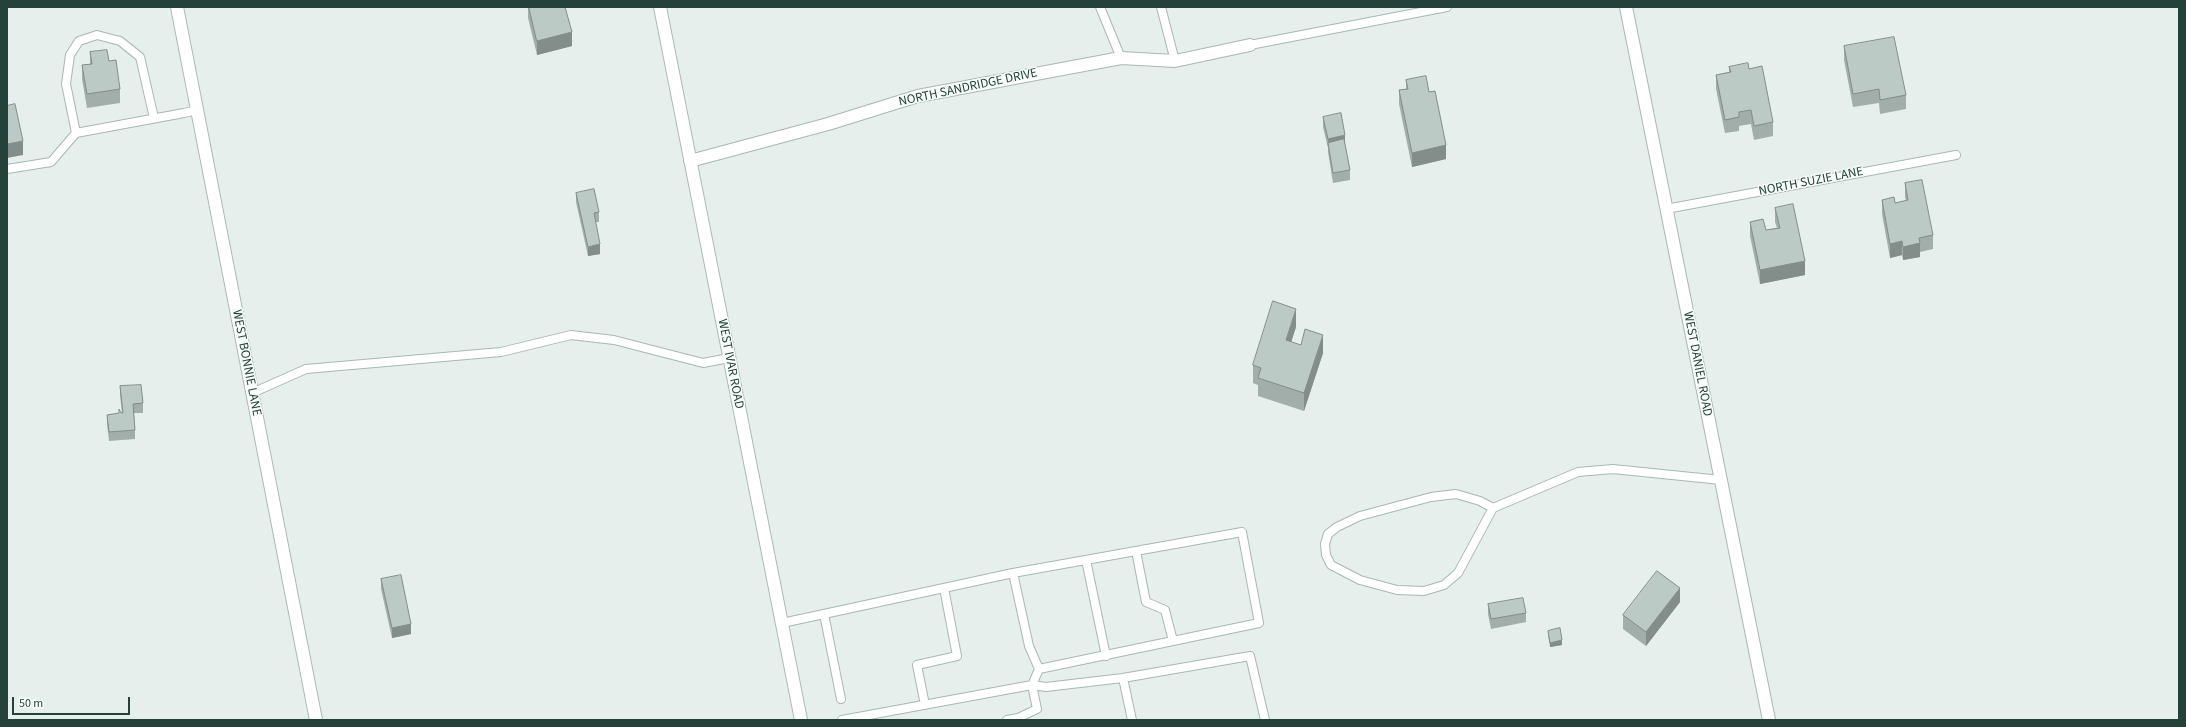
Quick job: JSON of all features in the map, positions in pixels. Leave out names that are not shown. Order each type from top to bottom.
[{"type":"street","name":"WEST BONNIE LANE","points":[[177,7],[316,720]]},
{"type":"street","name":"WEST IVAR ROAD","points":[[660,7],[801,720]]},
{"type":"street","name":"WEST DANIEL ROAD","points":[[1626,7],[1769,720]]},
{"type":"street","name":"NORTH SANDRIDGE DRIVE","points":[[690,162],[828,124],[918,96],[1121,58],[1175,60],[1250,46]]},
{"type":"lane","points":[[1100,7],[1121,58]]},
{"type":"lane","points":[[1161,7],[1175,60]]},
{"type":"lane","points":[[1250,46],[1447,7]]},
{"type":"lane","points":[[76,132],[66,84],[70,55],[79,41],[97,35],[120,41],[140,57],[154,118]]},
{"type":"lane","points":[[7,169],[51,162],[76,132],[197,110]]},
{"type":"lane","name":"NORTH SUZIE LANE","points":[[1666,209],[1956,155]]},
{"type":"lane","points":[[252,393],[306,369],[501,352],[572,335],[614,340],[703,362],[729,358]]},
{"type":"lane","points":[[1493,508],[1480,501],[1456,494],[1431,497],[1360,516],[1336,527],[1328,534],[1325,544],[1326,555],[1331,564],[1360,580],[1397,590],[1424,590],[1444,585],[1458,573],[1493,508],[1578,472],[1613,469],[1721,480]]},
{"type":"lane","points":[[782,623],[1013,573],[1242,532],[1259,623],[1039,669]]},
{"type":"lane","points":[[1136,551],[1146,602],[1165,610],[1173,641]]},
{"type":"lane","points":[[1086,560],[1106,656]]},
{"type":"lane","points":[[1008,720],[1018,719],[1037,709],[1032,685],[1039,669],[1029,646],[1013,573]]},
{"type":"lane","points":[[925,705],[917,665],[957,656],[944,588]]},
{"type":"lane","points":[[824,614],[841,699]]},
{"type":"lane","points":[[842,720],[1032,685],[1046,687],[1123,678],[1250,656],[1265,720]]},
{"type":"lane","points":[[1123,678],[1132,720]]},
{"type":"building","points":[[529,7],[565,7],[572,32],[537,41]]},
{"type":"building","points":[[1894,37],[1906,95],[1880,100],[1879,89],[1853,94],[1844,46]]},
{"type":"building","points":[[107,50],[109,61],[116,60],[120,89],[87,94],[82,65],[92,64],[90,52]]},
{"type":"building","points":[[1748,63],[1749,69],[1762,66],[1773,122],[1754,126],[1751,110],[1739,112],[1739,117],[1725,120],[1716,75],[1731,72],[1729,67]]},
{"type":"building","points":[[1426,76],[1429,92],[1435,91],[1446,145],[1412,153],[1399,90],[1408,89],[1406,80]]},
{"type":"building","points":[[15,104],[23,141],[7,144],[7,106]]},
{"type":"building","points":[[1341,113],[1345,135],[1328,139],[1323,117]]},
{"type":"building","points":[[1344,139],[1350,170],[1333,173],[1328,143]]},
{"type":"building","points":[[1922,180],[1933,235],[1919,238],[1920,243],[1903,247],[1902,241],[1890,244],[1882,200],[1894,197],[1895,203],[1908,200],[1905,183]]},
{"type":"building","points":[[594,189],[599,212],[594,213],[600,244],[588,247],[576,193]]},
{"type":"building","points":[[1793,204],[1805,261],[1760,270],[1750,222],[1763,219],[1766,230],[1780,228],[1775,208]]},
{"type":"building","points":[[1273,301],[1296,309],[1286,340],[1301,345],[1305,329],[1323,335],[1304,393],[1258,378],[1261,368],[1253,365]]},
{"type":"building","points":[[141,385],[143,403],[133,404],[135,430],[109,432],[107,415],[119,413],[119,409],[121,413],[123,413],[120,386]]},
{"type":"building","points":[[1657,571],[1680,588],[1646,632],[1623,615]]},
{"type":"building","points":[[401,575],[411,624],[392,628],[381,579]]},
{"type":"building","points":[[1523,598],[1526,613],[1491,619],[1488,604]]},
{"type":"building","points":[[1560,628],[1562,640],[1550,643],[1548,631]]}]
